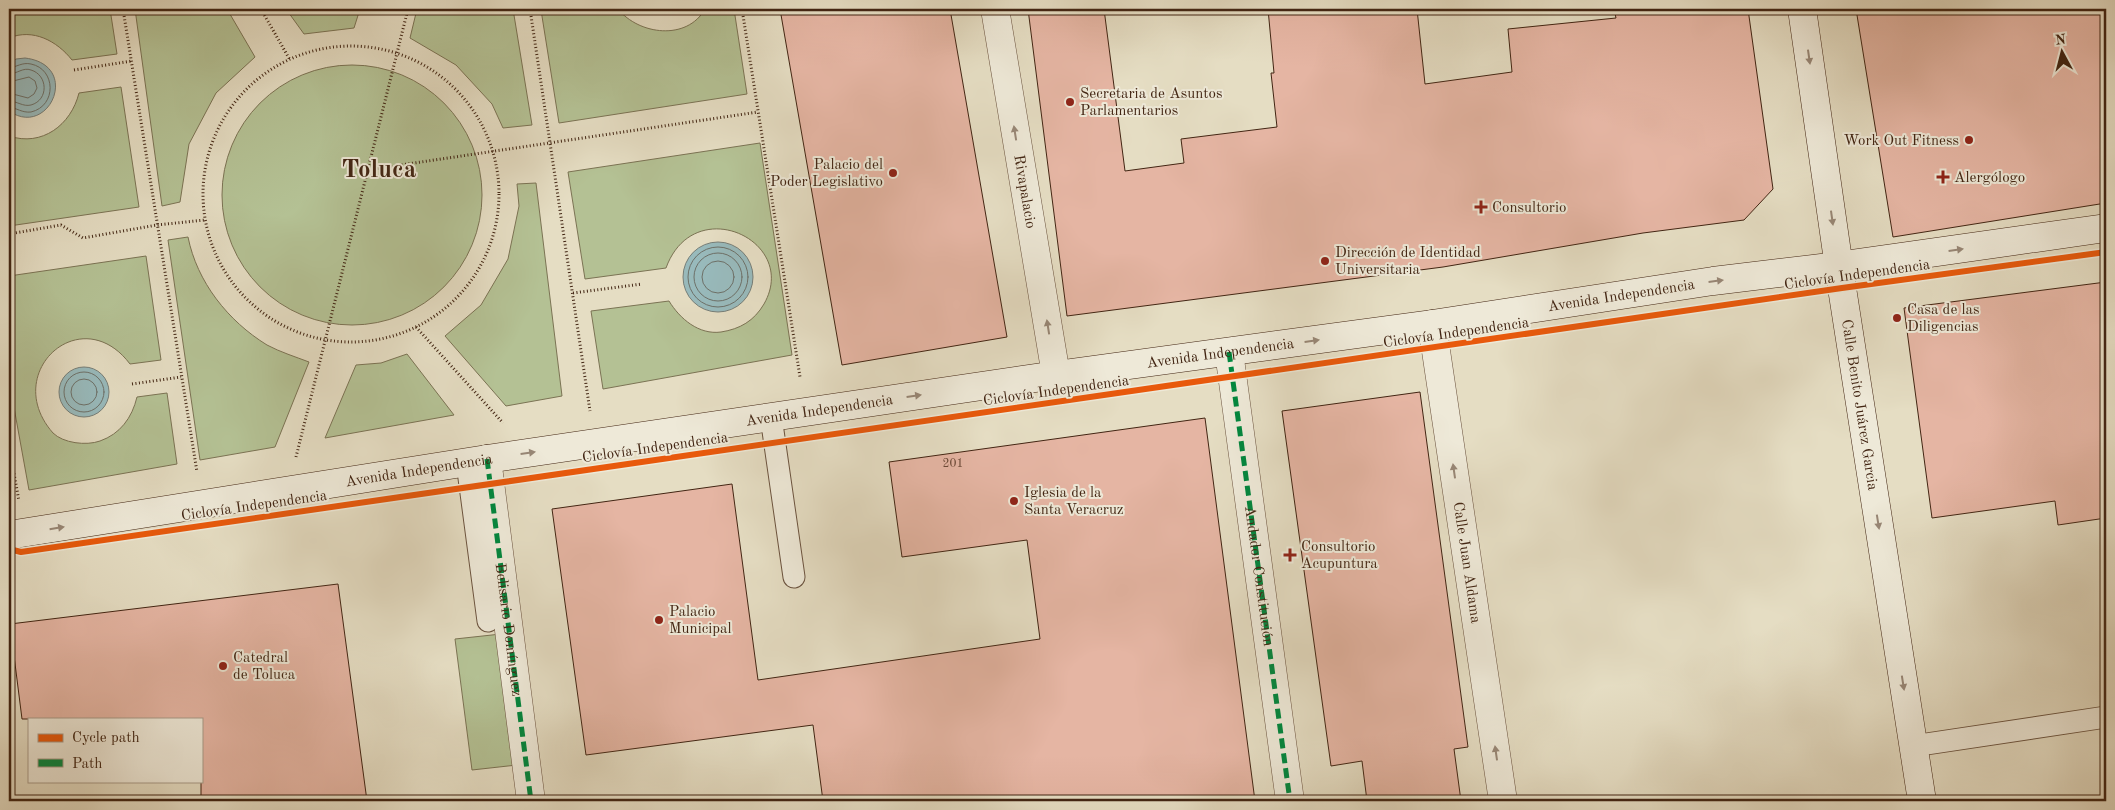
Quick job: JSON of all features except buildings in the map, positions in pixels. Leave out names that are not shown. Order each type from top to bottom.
[{"type":"main road","name":"Rivapalacio","points":[[995,9],[1056,375]]},
{"type":"main road","name":"Calle Benito Juárez Garcia","points":[[1802,9],[1838,266],[1922,801]]},
{"type":"main road","name":"Avenida Independencia","points":[[9,535],[477,461],[1056,375],[1432,324],[1714,281],[1838,266],[2106,228]]},
{"type":"main road","name":"Calle Juan Aldama","points":[[1432,324],[1503,801]]},
{"type":"main road","name":"Andador Constitución","points":[[1229,352],[1290,801]]},
{"type":"main road","name":"Belisario Domínguez","points":[[477,461],[531,801]]},
{"type":"lane","points":[[771,417],[794,577]]},
{"type":"lane","points":[[477,461],[488,621]]},
{"type":"lane","points":[[1913,746],[2106,717]]},
{"type":"path","points":[[123,9],[197,478]]},
{"type":"path","points":[[261,9],[290,60]]},
{"type":"path","points":[[302,461],[294,462],[408,9]]},
{"type":"path","points":[[530,9],[590,412]]},
{"type":"path","points":[[742,9],[802,377],[792,379]]},
{"type":"path","points":[[343,47],[370,48],[396,53],[423,65],[447,81],[467,101],[483,126],[494,152],[499,182],[499,211],[489,249],[481,267],[463,291],[442,312],[416,327],[394,336],[372,341],[325,340],[291,330],[266,316],[244,297],[226,274],[217,256],[205,220],[203,192],[206,164],[214,137],[227,113],[245,91],[266,73],[290,60],[316,51],[343,47]]},
{"type":"path","points":[[74,70],[132,61]]},
{"type":"path","points":[[367,170],[758,112]]},
{"type":"path","points":[[9,234],[61,225],[83,238],[157,225],[205,220]]},
{"type":"path","points":[[573,293],[642,284]]},
{"type":"path","points":[[416,327],[506,426],[496,428]]},
{"type":"path","points":[[132,384],[181,377]]},
{"type":"path","points":[[581,414],[600,411]]},
{"type":"path","points":[[9,446],[20,507]]},
{"type":"green space","points":[[9,9],[110,9],[117,54],[72,60],[59,47],[44,38],[18,35],[9,38]]},
{"type":"green space","points":[[135,9],[227,9],[255,57],[216,93],[189,144],[180,202],[162,206]]},
{"type":"green space","points":[[286,9],[360,9],[354,28],[304,34]]},
{"type":"green space","points":[[417,9],[513,9],[532,125],[503,128],[492,104],[456,65],[410,38]]},
{"type":"green space","points":[[618,9],[627,18],[638,24],[650,29],[663,31],[687,26],[697,19],[705,9],[734,9],[747,94],[559,123],[541,10]]},
{"type":"green space","points":[[352,65],[377,68],[402,75],[424,87],[444,103],[460,123],[472,145],[479,170],[482,195],[479,220],[472,245],[460,267],[444,287],[424,303],[402,315],[377,322],[352,325],[327,322],[302,315],[280,303],[260,287],[244,267],[232,245],[225,220],[222,195],[225,170],[232,145],[244,123],[260,103],[280,87],[302,75],[327,68]]},
{"type":"green space","points":[[121,87],[139,207],[9,226],[9,136],[21,139],[44,136],[62,124],[69,115],[79,93]]},
{"type":"green space","points":[[760,143],[792,355],[603,389],[591,311],[669,301],[684,320],[698,328],[713,332],[734,329],[751,320],[764,304],[771,281],[768,261],[756,245],[739,234],[719,229],[698,232],[680,245],[666,268],[585,279],[568,172]]},
{"type":"green space","points":[[536,183],[562,396],[506,406],[445,336],[481,305],[508,259],[519,206],[517,184]]},
{"type":"green space","points":[[188,237],[192,254],[207,285],[227,312],[239,324],[267,345],[309,362],[275,447],[200,460],[168,240]]},
{"type":"green space","points":[[146,256],[161,360],[130,364],[110,346],[90,339],[70,341],[53,352],[41,368],[36,388],[39,410],[53,433],[57,436],[75,443],[94,443],[107,438],[119,430],[132,412],[137,397],[167,393],[177,464],[29,490],[9,380],[9,276]]},
{"type":"green space","points":[[407,354],[454,415],[325,438],[356,365],[381,363]]},
{"type":"green space","points":[[501,634],[517,765],[472,770],[455,639]]},
{"type":"water","points":[[25,58],[42,63],[52,73],[56,85],[53,98],[47,108],[36,116],[24,117],[9,111],[9,64],[16,59]]},
{"type":"water","points":[[718,242],[731,245],[743,252],[750,264],[753,277],[750,290],[743,302],[731,309],[718,312],[705,309],[693,302],[686,290],[683,277],[686,264],[693,252],[705,245]]},
{"type":"water","points":[[84,367],[93,369],[104,378],[109,392],[107,401],[98,412],[84,417],[75,415],[64,406],[59,392],[61,383],[70,372]]},
{"type":"marked path","points":[[1229,352],[1290,801]]},
{"type":"marked path","points":[[487,459],[531,801]]},
{"type":"cycle path","name":"Ciclovía Independencia","points":[[9,549],[21,552],[1842,288],[2106,252]]},
{"type":"place","name":"Secretaria de Asuntos Parlamentarios","points":[[1070,102]]},
{"type":"place","name":"Work Out Fitness","points":[[1969,140]]},
{"type":"place","name":"Palacio del Poder Legislativo","points":[[893,173]]},
{"type":"place","name":"Alergólogo","points":[[1943,177]]},
{"type":"place","name":"Consultorio","points":[[1481,207]]},
{"type":"place","name":"Dirección de Identidad Universitaria","points":[[1325,261]]},
{"type":"place","name":"Casa de las Diligencias","points":[[1897,318]]},
{"type":"place","name":"Iglesia de la Santa Veracruz","points":[[1014,501]]},
{"type":"place","name":"Consultorio Acupuntura","points":[[1290,555]]},
{"type":"place","name":"Palacio Municipal","points":[[659,620]]},
{"type":"place","name":"Catedral de Toluca","points":[[223,666]]},
{"type":"district","name":"Toluca","points":[[379,168]]}]
